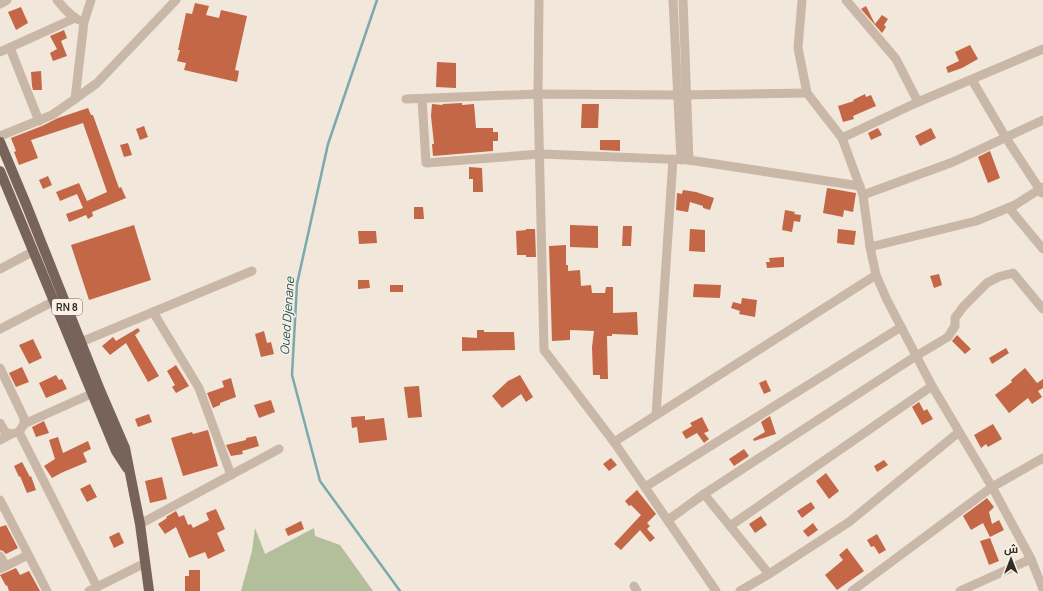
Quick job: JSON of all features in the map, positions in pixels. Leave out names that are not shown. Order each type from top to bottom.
[{"type":"main road","name":"RN 8","points":[[0,142],[125,448],[140,524],[148,591]]},
{"type":"main road","name":"RN 8","points":[[1,177],[91,394],[116,451],[129,472]]},
{"type":"main road","points":[[64,330],[74,326]]},
{"type":"street","points":[[0,4],[7,0]]},
{"type":"street","points":[[58,0],[75,18],[84,22]]},
{"type":"street","points":[[75,98],[84,22],[90,0]]},
{"type":"street","points":[[0,136],[52,115],[97,83],[176,0]]},
{"type":"street","points":[[539,0],[538,94],[541,154],[544,350],[614,442],[716,591]]},
{"type":"street","points":[[673,0],[682,95]]},
{"type":"street","points":[[656,416],[681,160],[683,0]]},
{"type":"street","points":[[802,0],[798,48],[807,93],[842,138],[861,190],[876,275],[887,300],[932,386],[992,487],[1031,559],[1043,589]]},
{"type":"street","points":[[846,0],[896,59],[918,102]]},
{"type":"street","points":[[0,52],[75,18]]},
{"type":"street","points":[[10,48],[39,121]]},
{"type":"street","points":[[842,138],[918,102],[1043,49]]},
{"type":"street","points":[[870,247],[976,221],[1009,208],[1042,190],[1006,138],[972,80]]},
{"type":"street","points":[[406,99],[538,94],[682,95],[807,93]]},
{"type":"street","points":[[422,99],[426,163],[541,154],[681,160],[861,190],[954,162],[1043,120]]},
{"type":"street","points":[[1,177],[13,174]]},
{"type":"street","points":[[1009,208],[1043,249]]},
{"type":"street","points":[[0,269],[32,252]]},
{"type":"street","points":[[81,342],[252,271]]},
{"type":"street","points":[[668,520],[704,494],[916,356],[948,337],[955,326],[955,318],[963,307],[987,283],[998,276],[1013,273],[1043,309]]},
{"type":"street","points":[[614,442],[876,275]]},
{"type":"street","points":[[0,329],[62,296]]},
{"type":"street","points":[[153,312],[199,388],[231,475]]},
{"type":"street","points":[[645,487],[901,327]]},
{"type":"street","points":[[0,368],[24,418],[18,430]]},
{"type":"street","points":[[730,526],[932,386]]},
{"type":"street","points":[[0,440],[91,394]]},
{"type":"street","points":[[0,422],[5,432],[18,430]]},
{"type":"street","points":[[18,430],[93,589],[144,563]]},
{"type":"street","points":[[740,591],[849,522],[959,432]]},
{"type":"street","points":[[140,524],[279,449]]},
{"type":"street","points":[[852,591],[992,487],[1043,458]]},
{"type":"street","points":[[704,494],[769,574]]},
{"type":"street","points":[[1,503],[47,591]]},
{"type":"street","points":[[0,556],[3,568],[28,555]]},
{"type":"street","points":[[960,591],[1031,559]]},
{"type":"green space","points":[[255,528],[265,554],[314,528],[315,536],[340,545],[373,591],[241,591],[252,551]]},
{"type":"building","points":[[195,3],[209,6],[206,15],[219,18],[221,10],[247,16],[235,70],[239,71],[237,82],[184,70],[186,63],[177,61],[186,13],[192,14]]},
{"type":"building","points":[[866,6],[875,24],[882,15],[888,19],[884,25],[886,27],[882,33],[861,9]]},
{"type":"building","points":[[21,7],[28,23],[16,30],[8,12]]},
{"type":"building","points":[[64,30],[67,38],[61,41],[67,56],[53,61],[50,53],[57,49],[50,36]]},
{"type":"building","points":[[970,45],[978,59],[962,68],[948,73],[946,67],[959,61],[955,52]]},
{"type":"building","points":[[437,62],[456,63],[456,88],[436,87]]},
{"type":"building","points":[[41,71],[42,90],[33,90],[31,72]]},
{"type":"building","points":[[865,94],[866,97],[871,95],[876,106],[853,116],[854,119],[843,122],[838,106],[854,101],[853,100]]},
{"type":"building","points":[[462,103],[462,105],[474,104],[476,128],[493,128],[493,132],[498,132],[498,141],[493,141],[493,151],[433,156],[432,144],[434,144],[431,116],[432,104],[442,105]]},
{"type":"building","points":[[582,104],[599,104],[598,128],[581,128]]},
{"type":"building","points":[[88,108],[91,115],[93,115],[119,188],[121,187],[126,198],[92,212],[93,216],[88,219],[86,215],[69,222],[66,214],[83,208],[77,194],[60,201],[56,192],[79,183],[87,201],[107,192],[83,123],[31,140],[38,158],[19,165],[11,138],[58,118]]},
{"type":"building","points":[[144,126],[148,137],[140,140],[136,129]]},
{"type":"building","points":[[878,128],[882,135],[871,140],[868,133]]},
{"type":"building","points":[[931,128],[936,138],[920,146],[915,136]]},
{"type":"building","points":[[600,140],[620,140],[620,151],[600,150]]},
{"type":"building","points":[[128,143],[132,155],[124,157],[120,145]]},
{"type":"building","points":[[990,151],[1000,178],[988,183],[978,157]]},
{"type":"building","points":[[469,167],[482,168],[483,192],[473,192],[473,179],[469,179]]},
{"type":"building","points":[[48,176],[52,185],[43,189],[39,180]]},
{"type":"building","points":[[827,188],[856,193],[853,212],[844,210],[843,217],[823,213]]},
{"type":"building","points":[[683,190],[696,192],[714,198],[710,210],[690,202],[688,212],[676,210],[677,193],[682,194]]},
{"type":"building","points":[[414,207],[423,207],[424,219],[414,219]]},
{"type":"building","points":[[785,210],[801,215],[800,222],[794,221],[792,232],[782,230]]},
{"type":"building","points":[[134,225],[151,280],[89,300],[71,245]]},
{"type":"building","points":[[570,225],[598,226],[598,248],[570,247]]},
{"type":"building","points":[[623,226],[632,226],[631,246],[622,246]]},
{"type":"building","points":[[535,229],[536,257],[517,255],[516,231]]},
{"type":"building","points":[[690,229],[705,230],[705,252],[689,251]]},
{"type":"building","points":[[838,229],[856,231],[854,245],[837,243]]},
{"type":"building","points":[[358,231],[376,231],[377,243],[359,244]]},
{"type":"building","points":[[566,245],[566,265],[568,265],[568,271],[580,270],[581,286],[591,285],[592,293],[605,293],[606,287],[613,287],[613,313],[637,312],[638,335],[612,334],[612,336],[607,336],[608,379],[600,379],[600,375],[593,375],[592,347],[594,331],[570,330],[570,340],[552,341],[549,246]]},
{"type":"building","points":[[784,257],[784,267],[767,268],[766,262],[770,262],[769,258]]},
{"type":"building","points":[[939,274],[942,285],[934,288],[930,276]]},
{"type":"building","points":[[358,280],[369,280],[370,288],[358,289]]},
{"type":"building","points":[[694,284],[721,285],[720,298],[693,297]]},
{"type":"building","points":[[390,285],[403,285],[403,292],[390,292]]},
{"type":"building","points":[[742,298],[757,300],[755,317],[739,314],[740,311],[731,308],[733,302],[741,304]]},
{"type":"building","points":[[138,328],[140,331],[135,335],[159,376],[148,382],[126,343],[110,355],[102,346],[113,337],[116,341]]},
{"type":"building","points":[[477,330],[484,330],[484,332],[514,332],[515,350],[462,351],[462,337],[477,338]]},
{"type":"building","points":[[264,331],[267,343],[271,342],[274,354],[261,357],[255,334]]},
{"type":"building","points":[[957,335],[971,349],[965,354],[952,341]]},
{"type":"building","points":[[33,339],[42,358],[29,364],[19,345]]},
{"type":"building","points":[[1006,348],[1009,353],[992,364],[989,358]]},
{"type":"building","points":[[176,365],[189,386],[176,393],[172,387],[175,385],[167,371]]},
{"type":"building","points":[[22,367],[29,382],[16,387],[9,373]]},
{"type":"building","points":[[1025,368],[1037,383],[1043,379],[1043,388],[1038,391],[1042,397],[1032,404],[1028,398],[1009,413],[995,395],[1012,382],[1011,380]]},
{"type":"building","points":[[56,375],[59,380],[62,379],[67,389],[46,398],[39,383]]},
{"type":"building","points":[[520,375],[533,397],[526,402],[521,394],[502,408],[492,396],[508,381]]},
{"type":"building","points":[[231,378],[236,397],[220,403],[220,405],[213,408],[207,393],[224,387],[222,381]]},
{"type":"building","points":[[766,380],[771,391],[764,394],[759,383]]},
{"type":"building","points":[[419,386],[422,417],[408,418],[404,387]]},
{"type":"building","points":[[271,400],[275,412],[259,418],[254,405]]},
{"type":"building","points":[[919,402],[924,411],[927,409],[933,419],[922,425],[912,407]]},
{"type":"building","points":[[149,414],[152,422],[138,427],[135,419]]},
{"type":"building","points":[[365,416],[365,420],[384,418],[387,440],[359,443],[357,427],[352,428],[351,417]]},
{"type":"building","points":[[770,416],[776,434],[754,441],[753,439],[765,432],[761,422]]},
{"type":"building","points":[[702,417],[709,431],[704,433],[709,439],[704,443],[697,433],[686,439],[682,432],[692,426],[690,423]]},
{"type":"building","points":[[44,421],[49,433],[36,437],[32,427]]},
{"type":"building","points":[[993,424],[1002,439],[988,447],[986,444],[981,448],[974,435]]},
{"type":"building","points":[[208,430],[218,466],[183,476],[171,438],[192,432],[193,434]]},
{"type":"building","points":[[256,436],[259,446],[242,451],[243,454],[231,456],[226,445]]},
{"type":"building","points":[[58,437],[63,453],[88,441],[91,449],[83,453],[87,462],[52,478],[44,466],[55,459],[49,440]]},
{"type":"building","points":[[744,449],[749,456],[734,466],[729,459]]},
{"type":"building","points":[[611,458],[617,465],[609,471],[603,464]]},
{"type":"building","points":[[884,460],[888,465],[877,472],[874,466]]},
{"type":"building","points":[[22,462],[30,477],[31,476],[36,490],[27,493],[14,466]]},
{"type":"building","points":[[826,473],[839,491],[829,499],[816,481]]},
{"type":"building","points":[[162,477],[167,499],[150,503],[145,481]]},
{"type":"building","points":[[90,484],[97,497],[87,502],[80,489]]},
{"type":"building","points":[[637,490],[656,514],[647,523],[650,526],[647,529],[655,538],[650,542],[640,530],[621,550],[614,544],[641,515],[625,501]]},
{"type":"building","points":[[987,498],[994,507],[989,512],[992,524],[999,520],[1004,530],[990,537],[983,523],[971,530],[963,516]]},
{"type":"building","points":[[811,502],[815,508],[802,518],[797,511]]},
{"type":"building","points":[[216,509],[225,529],[217,533],[225,551],[208,559],[205,552],[189,558],[176,527],[165,534],[158,524],[176,511],[179,517],[184,515],[188,525],[191,524],[193,528],[209,520],[206,513]]},
{"type":"building","points":[[761,516],[767,525],[755,533],[749,524]]},
{"type":"building","points":[[301,521],[304,529],[288,536],[285,529]]},
{"type":"building","points":[[813,523],[818,530],[808,537],[803,531]]},
{"type":"building","points":[[6,525],[18,548],[6,554],[0,550],[0,527]]},
{"type":"building","points":[[119,532],[124,543],[114,548],[109,537]]},
{"type":"building","points":[[877,534],[886,550],[879,554],[874,546],[871,547],[867,540]]},
{"type":"building","points":[[990,538],[999,561],[989,565],[980,541]]},
{"type":"building","points":[[847,548],[864,571],[837,590],[825,575],[843,560],[839,555]]},
{"type":"building","points":[[16,568],[20,575],[29,571],[40,591],[9,591],[0,575]]},
{"type":"building","points":[[189,570],[200,570],[200,591],[185,591],[185,576],[189,576]]},
{"type":"waterway","name":"Oued Djenane","points":[[377,0],[328,144],[297,284],[292,375],[320,481],[400,591]]}]
